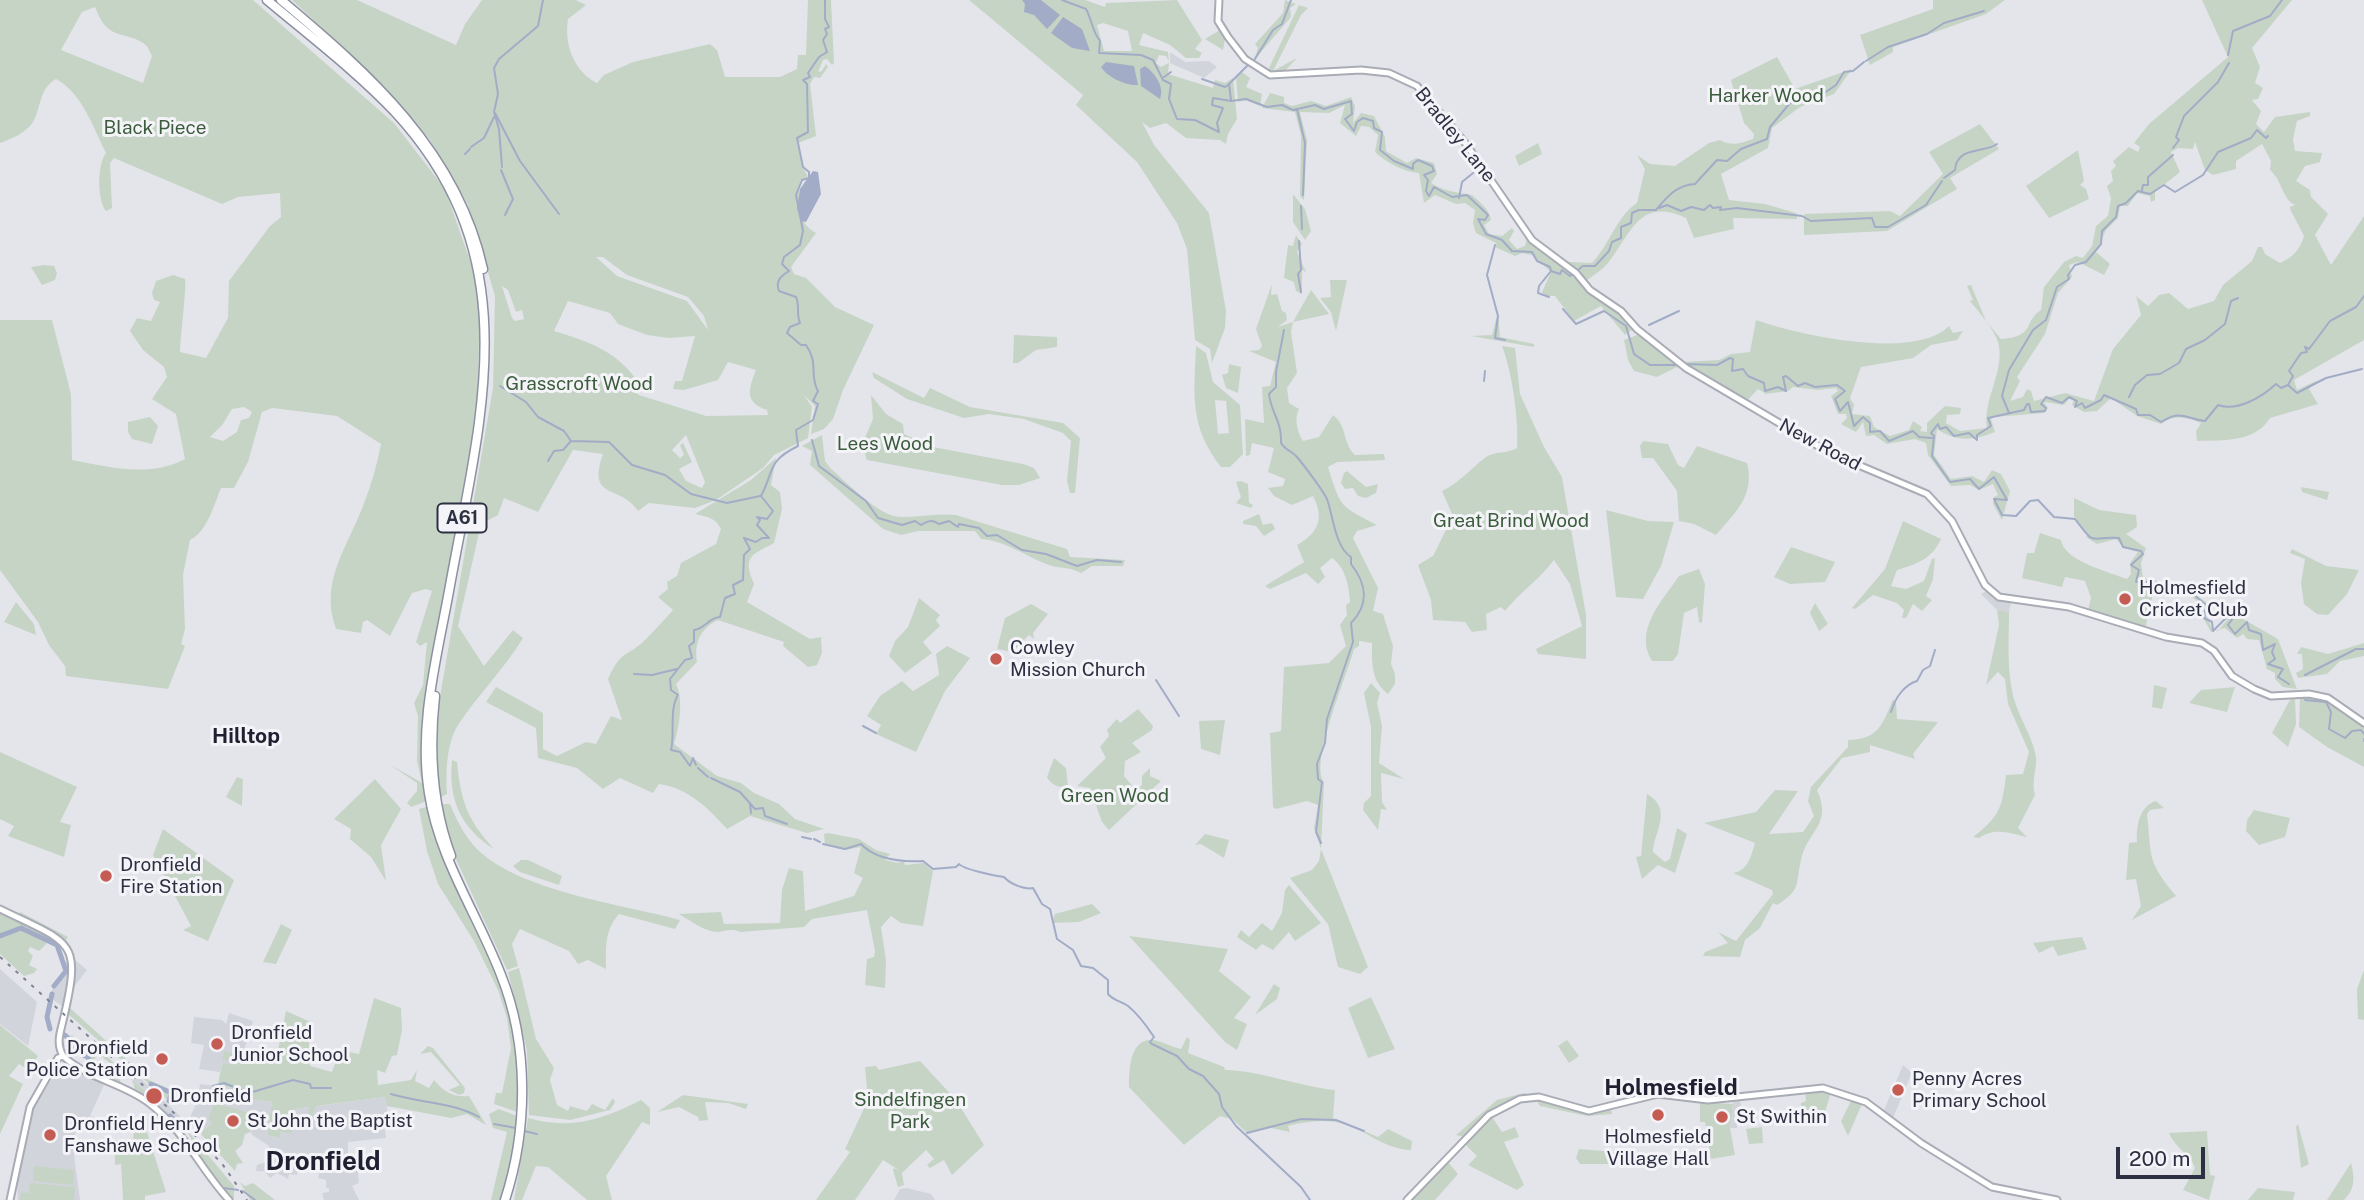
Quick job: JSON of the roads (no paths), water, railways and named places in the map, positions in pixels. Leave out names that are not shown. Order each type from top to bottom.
[{"type":"highway","name":"A61","points":[[267,0],[372,89],[414,136],[446,185],[476,264],[486,316],[484,390],[430,698],[427,767],[429,791],[441,844],[509,996],[520,1056],[524,1098]]},
{"type":"highway","name":"A61","points":[[281,0],[381,89],[413,125],[450,179],[464,208],[481,260],[490,314],[492,363],[435,698],[432,750],[438,808],[447,843],[513,993],[524,1043],[524,1098],[516,1168],[507,1200]]},
{"type":"main road","name":"Bradley Lane","points":[[1219,0],[1218,22],[1228,37],[1245,59],[1270,75],[1361,70],[1389,73],[1411,82],[1466,144],[1532,240],[1576,273],[1590,290],[1621,312],[1637,329]]},
{"type":"main road","name":"New Road","points":[[1637,329],[1681,364],[1830,453],[1927,494],[1952,521],[1981,577],[1992,592],[2008,600],[2057,604],[2166,637],[2202,643],[2214,651],[2232,676],[2269,696],[2309,694],[2335,701],[2364,723]]},
{"type":"main road","points":[[0,909],[48,930],[68,952],[73,972],[58,1037],[61,1057],[30,1107],[9,1200]]},
{"type":"main road","points":[[61,1057],[94,1076],[137,1095],[160,1112],[183,1137],[208,1177],[229,1200]]},
{"type":"main road","points":[[1407,1200],[1497,1109],[1520,1099],[1539,1097],[1589,1111],[1658,1094],[1708,1100],[1812,1088],[1835,1090],[1870,1104],[1921,1143],[1992,1187],[2057,1200]]},
{"type":"water","points":[[1022,0],[1041,0],[1060,15],[1047,29],[1034,15],[1024,12],[1025,4]]},
{"type":"water","points":[[1063,17],[1082,29],[1090,51],[1072,48],[1051,33]]},
{"type":"water","points":[[1106,62],[1134,66],[1138,85],[1123,83],[1108,75],[1101,67]]},
{"type":"water","points":[[1145,66],[1158,81],[1160,99],[1141,86],[1140,69]]},
{"type":"water","points":[[813,171],[818,172],[821,194],[806,222],[801,221],[797,209],[800,189]]},
{"type":"waterway","points":[[502,167],[499,129],[494,112],[498,94],[494,68],[499,59],[538,26],[543,0]]},
{"type":"waterway","points":[[696,765],[693,758],[690,766],[680,752],[671,750],[674,707],[678,695],[671,690],[670,679],[685,660],[692,658],[689,646],[694,642],[694,630],[720,617],[725,598],[735,594],[733,585],[743,580],[744,555],[750,549],[744,538],[756,542],[769,538],[757,525],[760,520],[757,517],[767,519],[773,511],[761,496],[776,462],[798,446],[796,430],[813,420],[818,404],[813,401],[818,391],[810,352],[806,345],[801,345],[787,333],[790,327],[800,323],[797,300],[796,297],[779,291],[778,282],[789,271],[782,264],[784,257],[800,245],[803,231],[796,195],[802,180],[809,178],[809,172],[803,167],[797,138],[808,132],[807,84],[803,80],[810,77],[808,73],[819,57],[827,52],[823,40],[827,34],[825,29],[829,27],[825,19],[825,0]]},
{"type":"waterway","points":[[1062,0],[1086,9],[1100,41],[1099,53],[1141,55],[1153,60],[1163,80],[1171,84],[1169,99],[1177,119],[1195,120],[1219,132],[1217,123],[1223,108],[1212,105],[1213,98],[1231,101],[1246,99],[1267,107],[1282,105],[1293,110],[1315,105],[1324,109],[1351,101],[1352,114],[1345,119],[1354,131],[1357,122],[1363,118],[1373,121],[1374,128],[1382,132],[1380,150],[1394,161],[1413,169],[1413,164],[1418,160],[1432,166],[1434,171],[1424,175],[1428,180],[1426,191],[1429,196],[1434,187],[1452,197],[1467,195],[1488,215],[1485,220],[1478,219],[1486,234],[1502,240],[1512,251],[1532,252],[1537,261],[1550,267],[1551,271],[1539,286],[1538,293],[1549,297]]},
{"type":"waterway","points":[[1253,62],[1273,30],[1282,24],[1291,0]]},
{"type":"waterway","points":[[2228,55],[2233,31],[2270,16],[2282,0]]},
{"type":"waterway","points":[[1866,61],[1888,47],[1927,34],[1944,23],[1984,11]]},
{"type":"waterway","points":[[1551,271],[1560,274],[1562,270],[1570,276],[1583,266],[1595,266],[1609,251],[1612,242],[1621,238],[1621,227],[1631,223],[1632,213],[1639,210],[1656,210],[1677,190],[1695,184],[1717,160],[1727,161],[1741,149],[1767,139],[1770,127],[1790,103],[1820,96],[1836,85],[1844,72],[1853,71],[1864,62]]},
{"type":"waterway","points":[[2173,148],[2179,140],[2176,137],[2184,116],[2218,82],[2229,63]]},
{"type":"waterway","points":[[1231,100],[1229,84],[1248,65]]},
{"type":"waterway","points":[[1164,77],[1171,72]]},
{"type":"waterway","points":[[1202,79],[1225,87],[1228,85]]},
{"type":"waterway","points":[[1297,109],[1305,143],[1303,195]]},
{"type":"waterway","points":[[495,113],[520,161],[559,214]]},
{"type":"waterway","points":[[471,147],[484,138],[494,117]]},
{"type":"waterway","points":[[2009,413],[2002,396],[2009,370],[2033,330],[2046,320],[2057,287],[2069,279],[2068,275],[2075,265],[2086,262],[2101,244],[2102,231],[2116,217],[2118,206],[2126,203],[2138,191],[2150,194],[2164,185],[2175,192],[2203,175],[2218,152],[2251,138],[2257,130],[2266,138],[2268,136]]},
{"type":"waterway","points":[[1944,178],[1955,170],[1960,157],[1997,144]]},
{"type":"waterway","points":[[465,154],[470,149]]},
{"type":"waterway","points":[[2142,190],[2143,185],[2148,185],[2148,177],[2173,155]]},
{"type":"waterway","points":[[1459,198],[1462,182],[1478,169]]},
{"type":"waterway","points":[[501,170],[513,199],[505,215]]},
{"type":"waterway","points":[[1659,208],[1667,205],[1681,211],[1691,207],[1704,210],[1710,205],[1713,208],[1721,207],[1720,210],[1737,208],[1802,216],[1811,221],[1872,218],[1875,227],[1888,227],[1926,205],[1942,181]]},
{"type":"waterway","points":[[1301,206],[1302,229]]},
{"type":"waterway","points":[[1299,241],[1301,270],[1298,274],[1301,292]]},
{"type":"waterway","points":[[1495,245],[1487,275],[1498,316],[1495,338],[1505,340]]},
{"type":"waterway","points":[[2289,684],[2278,677],[2283,669],[2268,664],[2275,659],[2272,652],[2275,644],[2263,650],[2261,634],[2249,630],[2247,622],[2235,634],[2228,625],[2233,618],[2227,617],[2213,631],[2212,622],[2204,618],[2206,605],[2181,584],[2172,585],[2165,593],[2159,590],[2157,582],[2136,582],[2139,570],[2131,565],[2143,554],[2141,551],[2123,547],[2119,538],[2093,539],[2075,519],[2054,517],[2038,500],[2030,501],[2016,516],[2002,515],[1994,499],[2007,500],[1994,477],[1979,489],[1970,479],[1950,482],[1932,456],[1934,436],[1931,433],[1938,424],[1940,429],[1946,427],[1954,436],[1969,433],[1977,440],[1977,435],[1991,426],[1988,418],[2024,410],[2027,404],[2031,412],[2045,411],[2046,408],[2041,404],[2046,397],[2062,403],[2069,397],[2077,401],[2075,407],[2082,403],[2085,408],[2101,400],[2104,395],[2136,409],[2138,415],[2150,415],[2161,422],[2179,415],[2205,421],[2218,405],[2241,405],[2264,394],[2276,384],[2281,388],[2288,385],[2293,376],[2289,371],[2301,353],[2307,352],[2305,347],[2309,349],[2330,321],[2356,307],[2364,296]]},
{"type":"waterway","points":[[2129,397],[2135,385],[2147,375],[2160,374],[2179,363],[2186,349],[2205,340],[2225,324],[2231,301],[2238,298]]},
{"type":"waterway","points":[[1563,309],[1576,324],[1604,311],[1626,326],[1634,354],[1650,365],[1678,365]]},
{"type":"waterway","points":[[1649,325],[1679,311]]},
{"type":"waterway","points":[[1284,330],[1276,387],[1269,394],[1280,429],[1281,443],[1297,457],[1327,498],[1338,540],[1351,557],[1351,564],[1360,579],[1364,594],[1361,608],[1351,623],[1353,642],[1327,719],[1325,743],[1317,764],[1318,779],[1322,782],[1316,832],[1321,843]]},
{"type":"waterway","points":[[1683,364],[1717,365],[1730,358],[1733,359],[1732,371],[1743,369],[1748,376],[1764,383],[1765,391],[1778,387],[1786,391],[1783,377],[1786,376],[1798,386],[1805,383],[1815,387],[1837,385],[1845,391],[1835,399],[1840,411],[1848,402],[1854,426],[1863,417],[1870,423],[1870,432],[1880,431],[1889,441],[1913,431],[1919,437],[1932,438]]},
{"type":"waterway","points":[[2288,385],[2297,393],[2326,378],[2362,369]]},
{"type":"waterway","points":[[1484,381],[1485,371]]},
{"type":"waterway","points":[[500,386],[526,402],[538,417],[564,431],[571,441],[609,442],[632,465],[665,475],[691,494],[727,503],[760,496]]},
{"type":"waterway","points":[[812,440],[819,466],[866,501],[878,518],[902,525],[915,521],[921,525],[930,521],[939,524],[949,521],[958,527],[959,524],[979,528],[987,536],[997,535],[1022,550],[1046,554],[1077,566],[1097,560],[1121,562]]},
{"type":"waterway","points":[[548,461],[554,451],[563,450],[571,441]]},
{"type":"waterway","points":[[2305,675],[2356,649],[2364,649]]},
{"type":"waterway","points":[[1891,712],[1901,693],[1917,681],[1923,670],[1930,666],[1935,650]]},
{"type":"waterway","points":[[634,674],[652,675],[677,669]]},
{"type":"waterway","points":[[1156,680],[1179,716]]},
{"type":"waterway","points":[[2305,700],[2326,702],[2331,712],[2329,729],[2345,738],[2352,731],[2361,730],[2364,734]]},
{"type":"waterway","points":[[863,726],[876,733]]},
{"type":"waterway","points":[[698,768],[708,777]]},
{"type":"waterway","points":[[711,778],[740,792],[755,809],[763,808],[765,816],[787,824]]},
{"type":"waterway","points":[[750,804],[751,813]]},
{"type":"waterway","points":[[802,837],[811,839]]},
{"type":"waterway","points":[[814,839],[820,842]]},
{"type":"waterway","points":[[823,844],[845,849],[861,844],[882,857],[899,861],[923,861],[933,869],[956,867],[959,864],[1004,877],[1022,887],[1033,888],[1042,904],[1050,909],[1057,939],[1073,950],[1081,966],[1093,968],[1108,980],[1108,994],[1128,1006],[1139,1017],[1154,1037],[1150,1042],[1152,1044],[1177,1056],[1189,1069],[1203,1076],[1219,1094],[1222,1107],[1236,1126],[1301,1187],[1310,1200]]},
{"type":"waterway","points":[[0,936],[21,928],[57,945],[66,971],[54,986]]},
{"type":"waterway","points":[[50,1029],[47,1017],[52,994]]},
{"type":"waterway","points":[[63,1034],[80,1053],[88,1057],[92,1068],[103,1075]]},
{"type":"waterway","points":[[213,1086],[224,1083],[249,1093],[293,1080],[310,1084],[311,1088],[331,1088]]},
{"type":"waterway","points":[[151,1084],[172,1093],[169,1101]]},
{"type":"waterway","points":[[391,1094],[458,1108],[479,1117]]},
{"type":"waterway","points":[[170,1116],[182,1129]]},
{"type":"waterway","points":[[1247,1133],[1301,1119],[1336,1120],[1364,1131]]},
{"type":"waterway","points":[[494,1124],[516,1128]]},
{"type":"waterway","points":[[524,1131],[537,1134]]},
{"type":"waterway","points":[[224,1188],[238,1190]]},
{"type":"waterway","points":[[243,1191],[255,1200]]},
{"type":"railway","points":[[0,957],[174,1113],[223,1165],[247,1200]]},
{"type":"place","name":"Holmesfield Cricket Club","points":[[2125,599]]},
{"type":"place","name":"Cowley Mission Church","points":[[996,659]]},
{"type":"place","name":"Dronfield Fire Station","points":[[106,876]]},
{"type":"place","name":"Dronfield Junior School","points":[[217,1044]]},
{"type":"place","name":"Dronfield Police Station","points":[[162,1059]]},
{"type":"place","name":"Penny Acres Primary School","points":[[1898,1090]]},
{"type":"place","name":"Dronfield","points":[[154,1096]]},
{"type":"place","name":"Holmesfield Village Hall","points":[[1658,1115]]},
{"type":"place","name":"St Swithin","points":[[1722,1117]]},
{"type":"place","name":"St John the Baptist","points":[[233,1121]]},
{"type":"place","name":"Dronfield Henry Fanshawe School","points":[[50,1135]]},
{"type":"district","name":"Hilltop","points":[[246,737]]},
{"type":"district","name":"Holmesfield","points":[[1671,1088]]},
{"type":"district","name":"Dronfield","points":[[323,1162]]},
{"type":"park label","name":"Harker Wood","points":[[1766,96]]},
{"type":"park label","name":"Black Piece","points":[[155,128]]},
{"type":"park label","name":"Grasscroft Wood","points":[[579,384]]},
{"type":"park label","name":"Lees Wood","points":[[885,444]]},
{"type":"park label","name":"Great Brind Wood","points":[[1511,521]]},
{"type":"park label","name":"Green Wood","points":[[1115,796]]},
{"type":"park label","name":"Sindelfingen Park","points":[[910,1111]]}]
